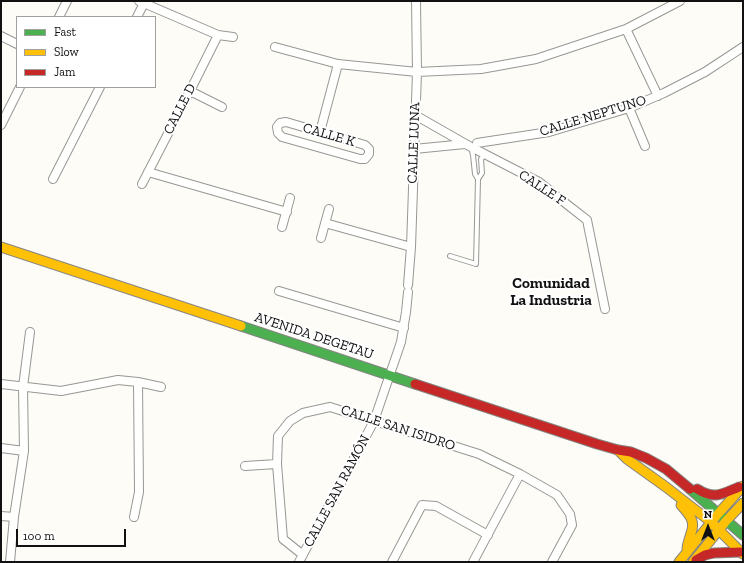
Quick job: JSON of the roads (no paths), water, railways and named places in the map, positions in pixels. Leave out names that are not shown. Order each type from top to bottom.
[{"type":"main road","name":"AVENIDA DEGETAU","points":[[1,247],[597,444],[631,452],[666,469],[743,535]]},
{"type":"main road","name":"AVENIDA DEGETAU","points":[[618,450],[711,522],[742,553]]},
{"type":"main road","points":[[679,480],[688,482],[704,493],[713,496],[718,496],[743,486]]},
{"type":"main road","points":[[679,562],[711,522],[743,486]]},
{"type":"main road","points":[[666,487],[692,519],[693,526],[686,553]]},
{"type":"main road","points":[[693,562],[726,521],[743,503]]},
{"type":"main road","points":[[693,562],[705,555],[721,552],[742,553]]},
{"type":"street","points":[[60,16],[68,1]]},
{"type":"street","name":"CALLE LUNA","points":[[404,328],[408,288],[417,72],[416,1]]},
{"type":"street","points":[[275,47],[338,64],[417,72],[481,69],[536,59],[626,30],[680,1]]},
{"type":"street","points":[[137,16],[143,2],[218,35],[233,37]]},
{"type":"street","points":[[626,30],[658,96]]},
{"type":"street","name":"CALLE D","points":[[142,184],[218,35]]},
{"type":"street","points":[[1,36],[16,44]]},
{"type":"street","name":"CALLE NEPTUNO","points":[[414,149],[471,144],[549,132],[629,108],[658,96],[705,72],[743,47]]},
{"type":"street","points":[[320,132],[338,64]]},
{"type":"street","points":[[1,124],[19,88]]},
{"type":"street","points":[[53,179],[99,88]]},
{"type":"street","points":[[190,91],[222,107]]},
{"type":"street","points":[[629,108],[645,146]]},
{"type":"street","name":"CALLE F","points":[[415,115],[539,182],[587,220],[605,309]]},
{"type":"street","name":"CALLE K","points":[[286,122],[320,132],[365,145],[369,149],[369,154],[365,159],[360,159],[282,137],[278,133],[277,127],[286,122]]},
{"type":"street","points":[[148,172],[287,212]]},
{"type":"street","points":[[282,227],[290,198]]},
{"type":"street","points":[[321,238],[329,209]]},
{"type":"street","points":[[325,223],[410,247]]},
{"type":"street","points":[[279,291],[404,328]]},
{"type":"street","name":"CALLE SAN RAMÓN","points":[[301,559],[374,421],[401,342],[404,328]]},
{"type":"street","points":[[10,562],[14,517],[24,451],[23,387],[30,332]]},
{"type":"street","points":[[1,384],[61,391],[118,380],[138,382],[161,387]]},
{"type":"street","points":[[134,517],[139,492],[138,382]]},
{"type":"street","name":"CALLE SAN ISIDRO","points":[[301,559],[283,539],[276,464],[278,436],[290,421],[303,413],[330,407],[479,454],[520,474],[557,495],[570,514],[572,525],[552,562]]},
{"type":"street","points":[[1,448],[24,451]]},
{"type":"street","points":[[245,466],[276,464]]},
{"type":"street","points":[[473,562],[520,474]]},
{"type":"street","points":[[392,562],[422,505],[436,506],[488,535]]},
{"type":"street","points":[[1,516],[14,517]]},
{"type":"lane","points":[[450,256],[476,264],[478,179],[475,174],[471,144]]},
{"type":"lane","points":[[478,179],[482,173],[481,159],[485,154]]},
{"type":"district","name":"Comunidad La Industria","points":[[551,292]]}]
